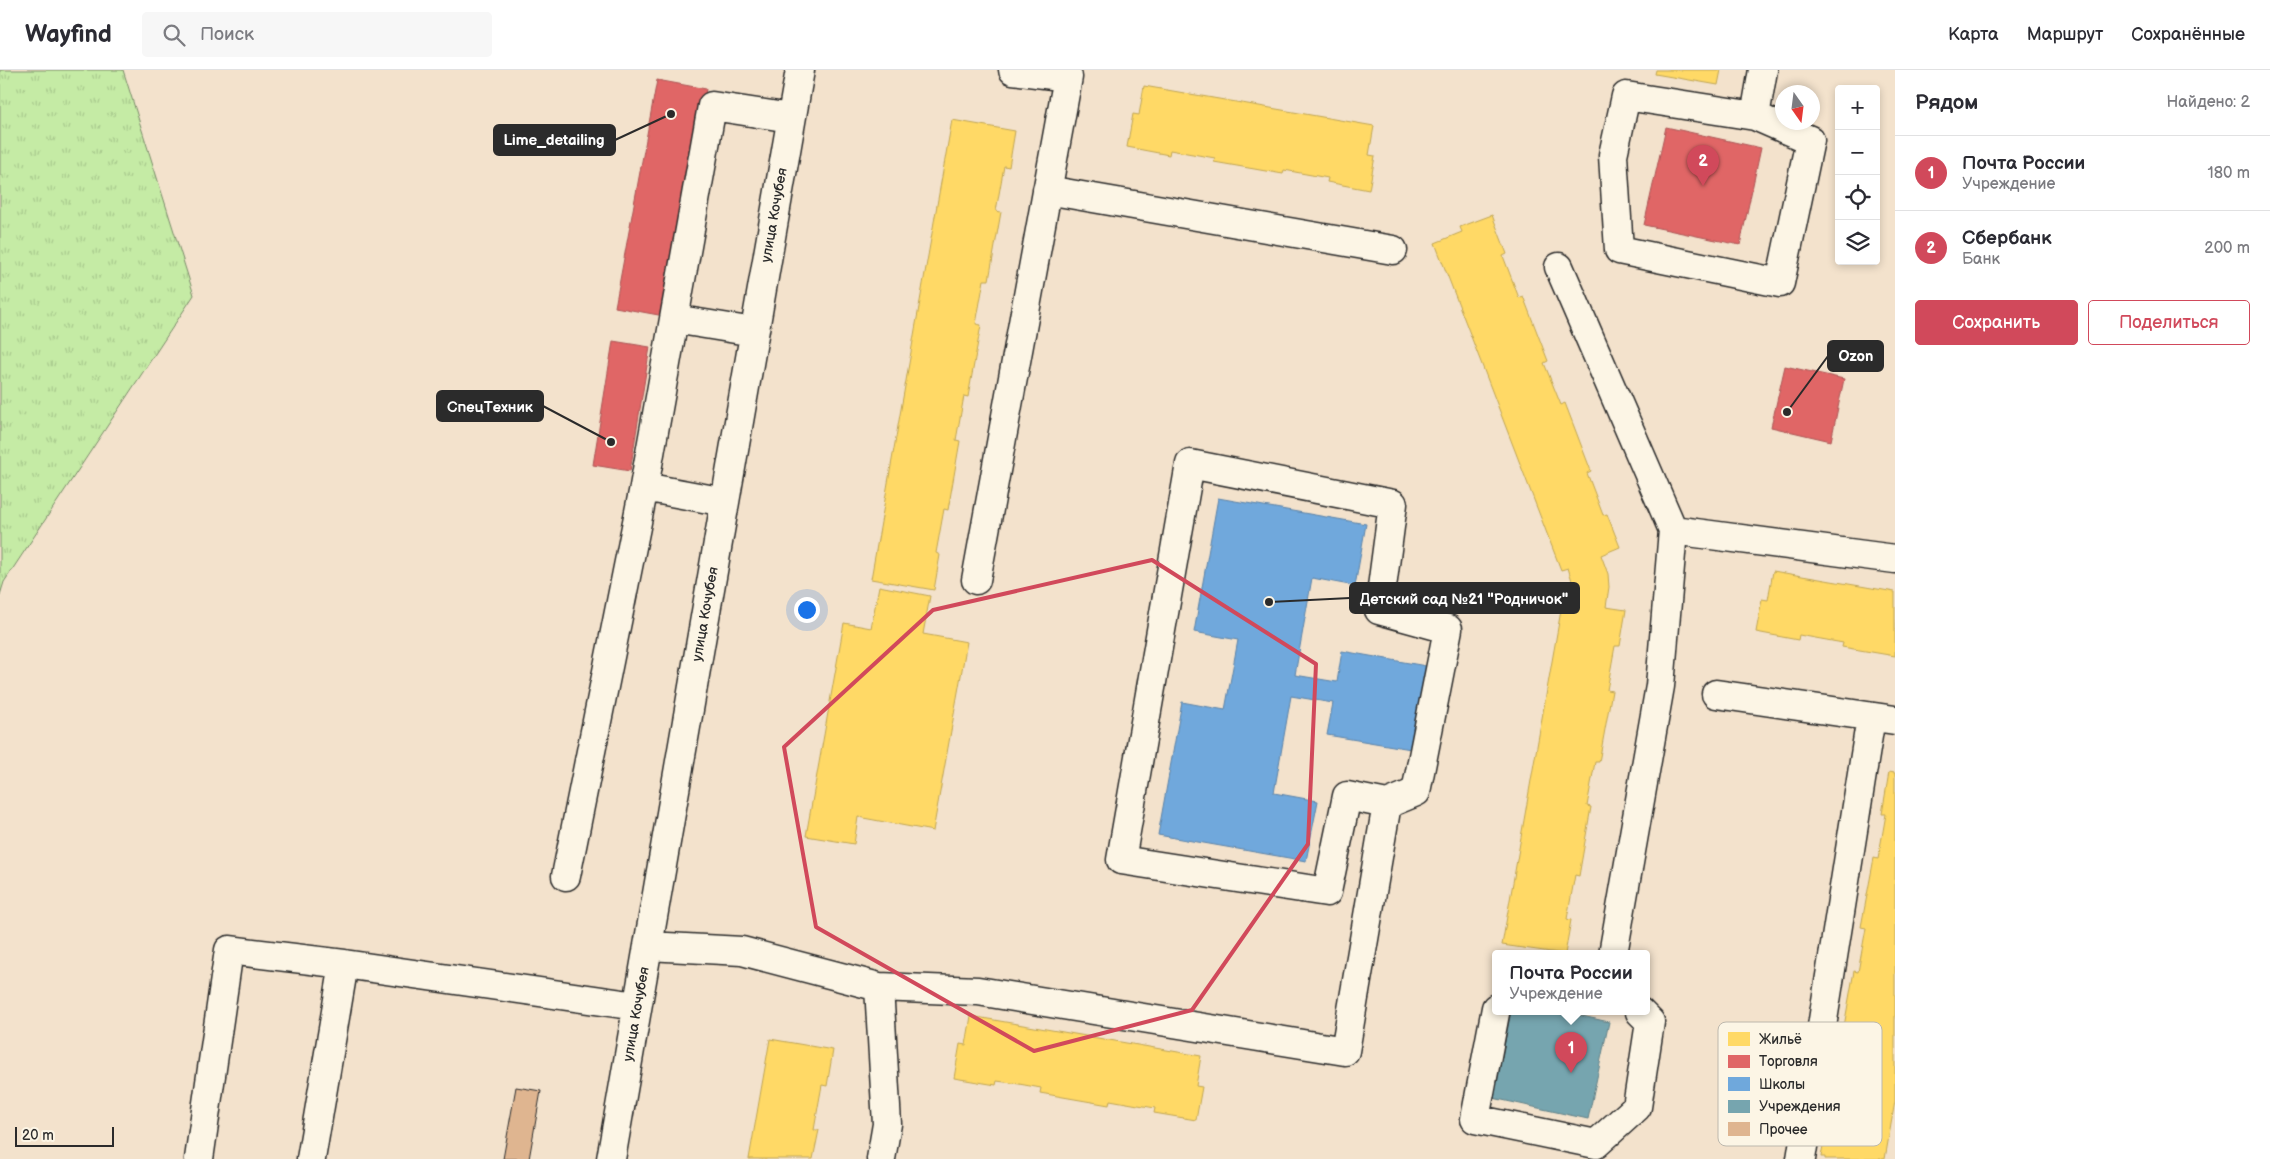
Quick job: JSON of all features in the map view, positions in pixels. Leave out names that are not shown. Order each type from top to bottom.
[{"type":"street","name":"улица Кочубея","points":[[611,1159],[800,70]]},
{"type":"street","points":[[976,580],[1068,73],[1013,70]]},
{"type":"street","points":[[1755,116],[1763,70]]},
{"type":"street","points":[[1626,96],[1755,116],[1810,140],[1780,283],[1619,250],[1612,155],[1626,96]]},
{"type":"street","points":[[566,876],[644,488],[712,106],[791,118]]},
{"type":"street","points":[[1047,190],[1393,250]]},
{"type":"street","points":[[1559,267],[1673,530],[1660,686],[1614,950]]},
{"type":"street","points":[[674,319],[754,332]]},
{"type":"street","points":[[1190,464],[1393,504],[1379,610],[1448,629],[1416,792],[1387,804],[1347,796],[1326,892],[1122,860],[1190,464]]},
{"type":"street","points":[[644,488],[725,502]]},
{"type":"street","points":[[1673,530],[1895,559]]},
{"type":"street","points":[[1716,694],[1883,718],[1826,1022]]},
{"type":"street","points":[[648,946],[742,951],[879,986],[978,991],[1345,1051],[1387,804]]},
{"type":"street","points":[[199,1159],[229,950],[344,964],[637,1006]]},
{"type":"street","points":[[311,1159],[344,964]]},
{"type":"street","points":[[879,986],[887,1124],[881,1159]]},
{"type":"street","points":[[1495,1015],[1475,1119],[1596,1144],[1637,1106],[1650,1022],[1643,1015]]},
{"type":"street","points":[[1801,1159],[1803,1146]]},
{"type":"highlighted area","points":[[1152,560],[1316,664],[1308,844],[1192,1010],[1034,1051],[816,927],[784,747],[933,610]]},
{"type":"green space","points":[[0,70],[123,70],[194,295],[4,582],[0,595]]},
{"type":"building: Жильё","points":[[1656,70],[1721,70],[1718,85],[1655,74]]},
{"type":"building: Жильё","points":[[1144,86],[1374,126],[1369,155],[1375,156],[1369,190],[1327,182],[1328,178],[1284,170],[1283,174],[1214,162],[1215,158],[1170,150],[1169,155],[1127,147],[1133,114],[1139,115]]},
{"type":"building: Жильё","points":[[952,120],[1015,131],[1009,167],[1004,166],[996,211],[1001,212],[989,280],[984,280],[976,324],[981,325],[968,397],[964,396],[956,440],[960,441],[948,510],[944,509],[936,553],[940,555],[934,590],[871,579]]},
{"type":"building: Жильё","points":[[1492,215],[1507,254],[1503,256],[1519,298],[1523,296],[1548,361],[1544,363],[1561,405],[1565,403],[1591,471],[1587,473],[1603,515],[1607,514],[1620,547],[1601,555],[1608,574],[1609,587],[1606,607],[1626,610],[1620,646],[1615,646],[1607,690],[1612,691],[1599,762],[1595,762],[1587,806],[1591,807],[1579,876],[1575,875],[1567,919],[1571,920],[1566,950],[1537,950],[1502,945],[1563,599],[1570,600],[1573,584],[1568,568],[1561,570],[1435,243],[1462,232],[1460,227]]},
{"type":"building: Жильё","points":[[1773,571],[1895,592],[1895,656],[1842,647],[1843,643],[1799,635],[1798,640],[1756,632],[1762,599],[1768,600]]},
{"type":"building: Жильё","points":[[879,586],[930,596],[923,634],[967,642],[933,831],[858,817],[854,844],[806,836],[844,623],[871,628]]},
{"type":"building: Жильё","points":[[1889,772],[1895,773],[1895,1101],[1885,1159],[1825,1159],[1825,1157],[1821,1157],[1823,1146],[1882,1146],[1882,1022],[1845,1022],[1854,971],[1858,972],[1866,928],[1861,927],[1874,858],[1878,859],[1886,814],[1882,814]]},
{"type":"building: Жильё","points":[[971,1016],[1201,1056],[1196,1086],[1202,1087],[1196,1120],[1154,1113],[1155,1108],[1110,1100],[1109,1105],[1040,1093],[1041,1088],[1019,1084],[997,1081],[996,1085],[954,1078],[960,1044],[966,1045]]},
{"type":"building: Жильё","points":[[770,1039],[833,1050],[827,1086],[822,1085],[814,1130],[819,1130],[813,1159],[749,1159]]},
{"type":"building: Торговля","points":[[657,80],[706,89],[664,316],[615,307]]},
{"type":"building: Торговля","points":[[1666,127],[1761,148],[1740,245],[1644,225]]},
{"type":"building: Торговля","points":[[613,341],[650,347],[630,471],[593,465]]},
{"type":"building: Торговля","points":[[1785,366],[1844,379],[1831,441],[1771,427]]},
{"type":"building: Школы","points":[[1218,498],[1366,524],[1355,586],[1312,578],[1295,675],[1337,682],[1342,651],[1426,666],[1411,749],[1327,735],[1333,703],[1291,696],[1274,793],[1318,801],[1306,861],[1158,835],[1182,702],[1225,710],[1238,640],[1194,632]]},
{"type":"building: Учреждения","points":[[1510,1015],[1578,1015],[1609,1022],[1588,1119],[1493,1098]]},
{"type":"building: Прочее","points":[[516,1087],[541,1091],[529,1159],[503,1159]]},
{"type":"place","name":"Lime_detailing","points":[[671,114]]},
{"type":"place","name":"Сбербанк","points":[[1703,186]]},
{"type":"place","name":"Ozon","points":[[1787,412]]},
{"type":"place","name":"СпецТехник","points":[[611,442]]},
{"type":"place","name":"Детский сад №21 \"Родничок\"","points":[[1269,602]]},
{"type":"place","name":"Почта России","points":[[1571,1073]]}]
